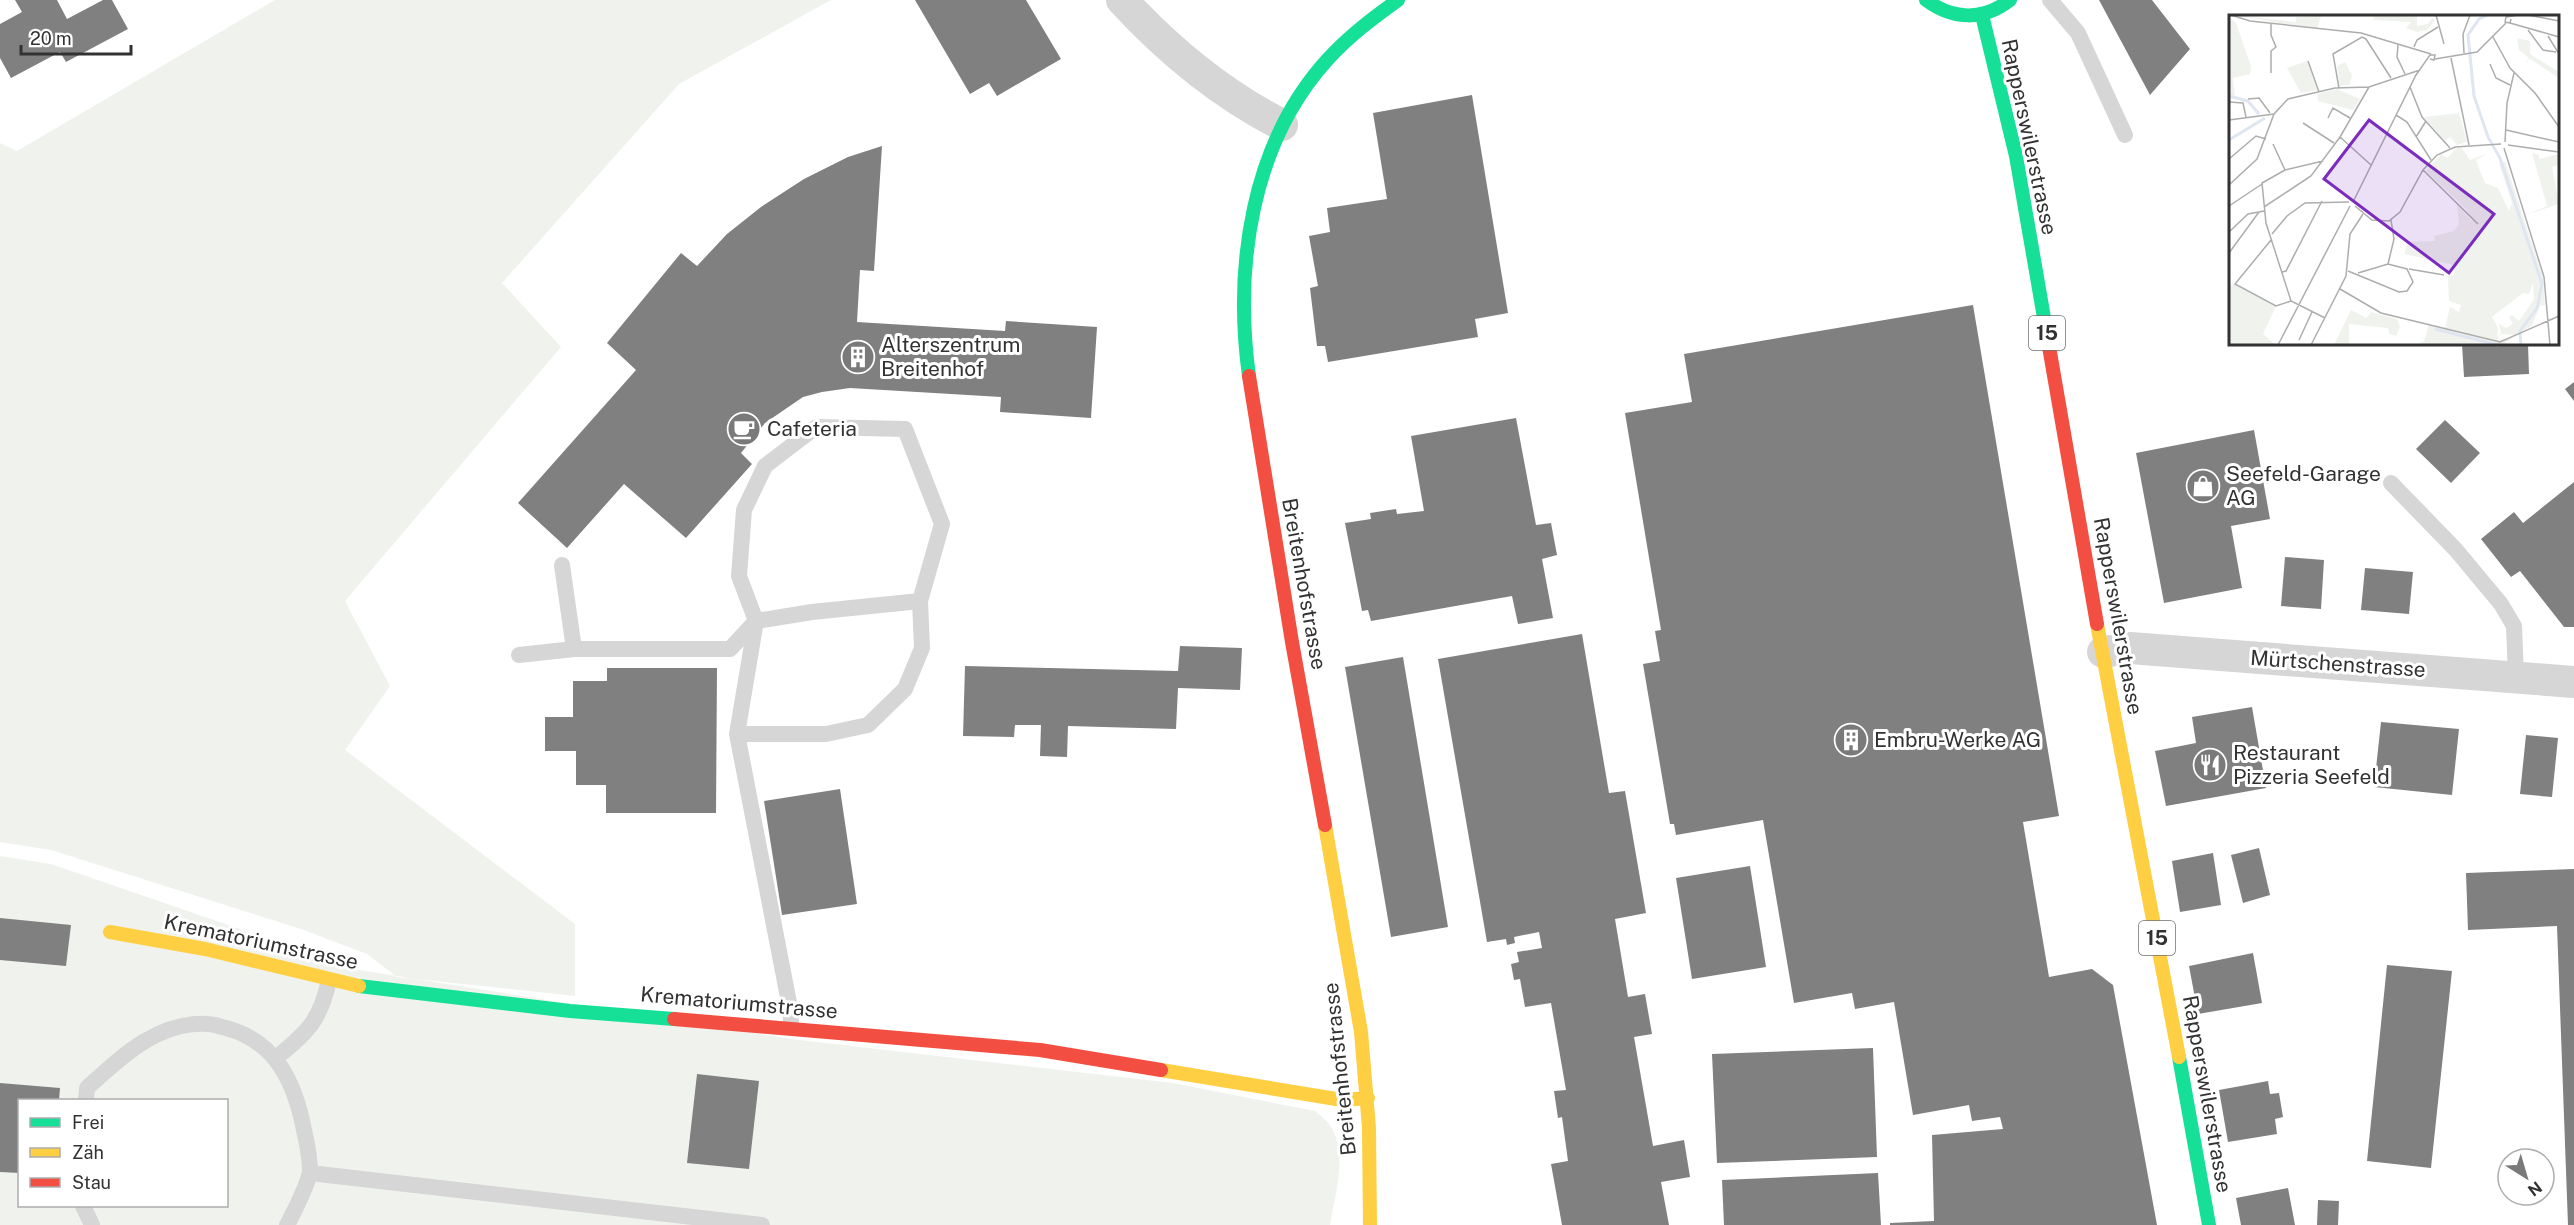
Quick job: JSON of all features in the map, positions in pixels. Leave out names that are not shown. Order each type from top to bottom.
[{"type":"street","points":[[1122,0],[1166,45],[1212,81],[1257,112],[1282,125]]},
{"type":"street","name":"Breitenhofstrasse","points":[[1370,1225],[1368,1098],[1361,1032],[1276,547],[1247,366],[1243,315],[1248,237],[1256,198],[1266,163],[1282,125],[1323,63],[1354,31],[1398,0]]},
{"type":"street","points":[[1926,0],[1944,12],[1956,16],[1982,15],[2010,0]]},
{"type":"street","name":"Rapperswilerstrasse","points":[[1982,15],[2016,156],[2103,652],[2209,1225]]},
{"type":"street","name":"Mürtschenstrasse","points":[[2103,652],[2130,648],[2574,682]]},
{"type":"street","name":"Krematoriumstrasse","points":[[110,932],[206,950],[380,990],[570,1011],[791,1027],[1040,1050],[1342,1100],[1368,1098]]},
{"type":"lane","points":[[2050,0],[2078,33],[2125,135]]},
{"type":"lane","points":[[737,734],[826,734],[868,725],[905,689],[922,648],[920,601],[942,524],[905,429],[816,427],[765,466],[744,510],[739,576],[756,621],[737,734],[791,1013],[791,1027]]},
{"type":"lane","points":[[2391,483],[2456,550],[2501,604],[2514,626],[2516,677]]},
{"type":"lane","points":[[562,565],[573,649]]},
{"type":"lane","points":[[519,655],[573,649],[730,649],[756,621],[812,612],[920,601]]},
{"type":"lane","points":[[276,1058],[315,1022],[324,1004],[329,980]]},
{"type":"lane","points":[[86,1099],[87,1088],[123,1055],[151,1036],[179,1028],[209,1024],[237,1031],[262,1044],[276,1058],[286,1073],[302,1117],[310,1173],[287,1225]]},
{"type":"lane","points":[[310,1173],[762,1225]]},
{"type":"lane","points":[[83,1207],[92,1225]]},
{"type":"shaded area","points":[[275,0],[831,0],[679,84],[502,283],[561,347],[345,601],[390,686],[345,750],[575,924],[575,996],[397,977],[367,954],[301,929],[51,850],[0,842],[0,143],[17,151]]},
{"type":"shaded area","points":[[0,856],[51,864],[359,970],[791,1039],[1173,1083],[1315,1111],[1329,1124],[1338,1147],[1339,1173],[1330,1225],[0,1225]]},
{"type":"building","points":[[15,0],[57,0],[67,19],[103,0],[112,0],[128,29],[66,62],[60,52],[11,78],[0,58],[0,24],[22,12]]},
{"type":"building","points":[[915,0],[1026,0],[1061,59],[997,96],[989,83],[970,94]]},
{"type":"building","points":[[2099,0],[2152,0],[2190,49],[2150,95]]},
{"type":"building","points":[[1472,95],[1508,313],[1475,319],[1478,337],[1328,362],[1325,346],[1317,346],[1310,288],[1318,286],[1309,236],[1330,232],[1327,208],[1387,199],[1373,113]]},
{"type":"building","name":"Alterszentrum Breitenhof","points":[[882,146],[874,271],[860,270],[857,322],[1005,331],[1006,321],[1097,327],[1091,418],[1000,412],[1001,397],[850,388],[822,392],[803,397],[765,423],[741,453],[752,464],[686,538],[624,484],[567,548],[518,503],[636,370],[607,343],[681,253],[697,266],[727,234],[761,207],[804,179],[848,157]]},
{"type":"building","name":"Embru-Werke AG","points":[[1973,305],[2059,816],[2023,822],[2049,977],[2092,969],[2113,985],[2157,1225],[1890,1225],[1890,1223],[1934,1221],[1932,1135],[2003,1129],[2000,1117],[1972,1121],[1969,1105],[1913,1115],[1894,1002],[1855,1009],[1852,993],[1794,1003],[1763,820],[1676,835],[1674,824],[1670,824],[1643,664],[1660,661],[1655,631],[1661,630],[1625,413],[1692,402],[1684,354]]},
{"type":"building","points":[[2462,345],[2528,345],[2529,374],[2464,377]]},
{"type":"building","points":[[2574,382],[2574,401],[2565,389]]},
{"type":"building","points":[[1516,418],[1536,525],[1551,523],[1557,555],[1542,559],[1553,618],[1518,624],[1512,596],[1371,621],[1368,610],[1362,611],[1345,523],[1371,519],[1370,513],[1396,509],[1397,514],[1424,511],[1411,436]]},
{"type":"building","points":[[2445,420],[2480,453],[2451,483],[2416,449]]},
{"type":"building","name":"Seefeld-Garage AG","points":[[2254,430],[2270,519],[2231,526],[2242,588],[2164,603],[2136,453]]},
{"type":"building","points":[[2574,482],[2574,627],[2564,627],[2520,571],[2511,577],[2481,539],[2514,512],[2523,523]]},
{"type":"building","points":[[2285,557],[2324,560],[2321,609],[2281,606]]},
{"type":"building","points":[[2365,568],[2413,572],[2409,614],[2361,610]]},
{"type":"building","points":[[1582,634],[1609,793],[1625,791],[1646,913],[1615,919],[1628,997],[1645,994],[1652,1034],[1634,1037],[1653,1146],[1684,1140],[1690,1177],[1661,1182],[1669,1225],[1562,1225],[1551,1164],[1568,1161],[1562,1117],[1558,1118],[1554,1091],[1566,1090],[1551,1003],[1525,1007],[1520,979],[1514,980],[1511,964],[1519,962],[1517,952],[1542,948],[1539,932],[1514,937],[1515,943],[1507,945],[1506,939],[1487,942],[1438,659]]},
{"type":"building","points":[[1180,646],[1242,648],[1240,690],[1178,688],[1176,729],[1068,726],[1067,757],[1040,756],[1041,725],[1015,725],[1014,737],[963,736],[965,666],[1178,671]]},
{"type":"building","points":[[1403,657],[1448,927],[1391,937],[1345,667]]},
{"type":"building","points":[[607,668],[717,668],[716,813],[606,813],[606,785],[576,785],[576,751],[545,751],[545,717],[573,717],[573,681],[607,681]]},
{"type":"building","name":"Restaurant Pizzeria Seefeld","points":[[2252,707],[2266,788],[2166,806],[2155,751],[2196,743],[2192,717]]},
{"type":"building","points":[[2381,722],[2459,729],[2452,795],[2374,787]]},
{"type":"building","points":[[2526,735],[2558,738],[2552,797],[2520,794]]},
{"type":"building","points":[[840,789],[857,904],[782,915],[764,801]]},
{"type":"building","points":[[2259,848],[2270,895],[2243,903],[2231,855]]},
{"type":"building","points":[[2213,853],[2221,905],[2180,912],[2172,861]]},
{"type":"building","points":[[1750,866],[1766,967],[1692,979],[1676,878]]},
{"type":"building","points":[[2574,869],[2574,1225],[2568,1225],[2557,926],[2468,930],[2466,873]]},
{"type":"building","points":[[0,918],[71,925],[66,966],[0,960]]},
{"type":"building","points":[[2253,953],[2262,1003],[2198,1014],[2189,966]]},
{"type":"building","points":[[2387,965],[2452,971],[2431,1168],[2367,1161]]},
{"type":"building","points":[[1873,1048],[1877,1157],[1717,1163],[1712,1054]]},
{"type":"building","points":[[697,1074],[759,1081],[749,1169],[687,1163]]},
{"type":"building","points":[[2268,1081],[2270,1094],[2279,1093],[2283,1117],[2275,1119],[2277,1134],[2228,1142],[2219,1090]]},
{"type":"building","points":[[0,1083],[60,1088],[59,1099],[18,1099],[18,1173],[0,1172]]},
{"type":"building","points":[[1878,1173],[1881,1225],[1724,1225],[1722,1180]]},
{"type":"building","points":[[2288,1188],[2295,1225],[2241,1225],[2236,1198]]},
{"type":"building","points":[[2318,1200],[2339,1201],[2338,1225],[2317,1225]]},
{"type":"traffic: fast","points":[[1249,376],[1244,292],[1247,250],[1254,208],[1265,167],[1281,129],[1302,92],[1328,59],[1344,43],[1398,0]]},
{"type":"traffic: fast","points":[[1926,0],[1947,11],[1968,15],[1989,12],[2010,0]]},
{"type":"traffic: fast","points":[[1982,15],[2016,156],[2047,335]]},
{"type":"traffic: fast","points":[[359,986],[570,1011],[674,1019]]},
{"type":"traffic: fast","points":[[2179,1057],[2209,1225]]},
{"type":"traffic: slow","points":[[2097,624],[2179,1057]]},
{"type":"traffic: slow","points":[[1325,825],[1361,1032],[1369,1128],[1370,1225]]},
{"type":"traffic: slow","points":[[110,932],[205,949],[359,986]]},
{"type":"traffic: slow","points":[[1161,1070],[1342,1100],[1368,1098]]},
{"type":"traffic: jam","points":[[2047,335],[2097,624]]},
{"type":"traffic: jam","points":[[1249,376],[1292,642],[1325,825]]},
{"type":"traffic: jam","points":[[674,1019],[1040,1050],[1161,1070]]},
{"type":"place","name":"Alterszentrum Breitenhof","points":[[858,357]]},
{"type":"place","name":"Cafeteria","points":[[744,429]]},
{"type":"place","name":"Seefeld-Garage AG","points":[[2203,486]]},
{"type":"place","name":"Embru-Werke AG","points":[[1851,740]]},
{"type":"place","name":"Restaurant Pizzeria Seefeld","points":[[2210,765]]}]
